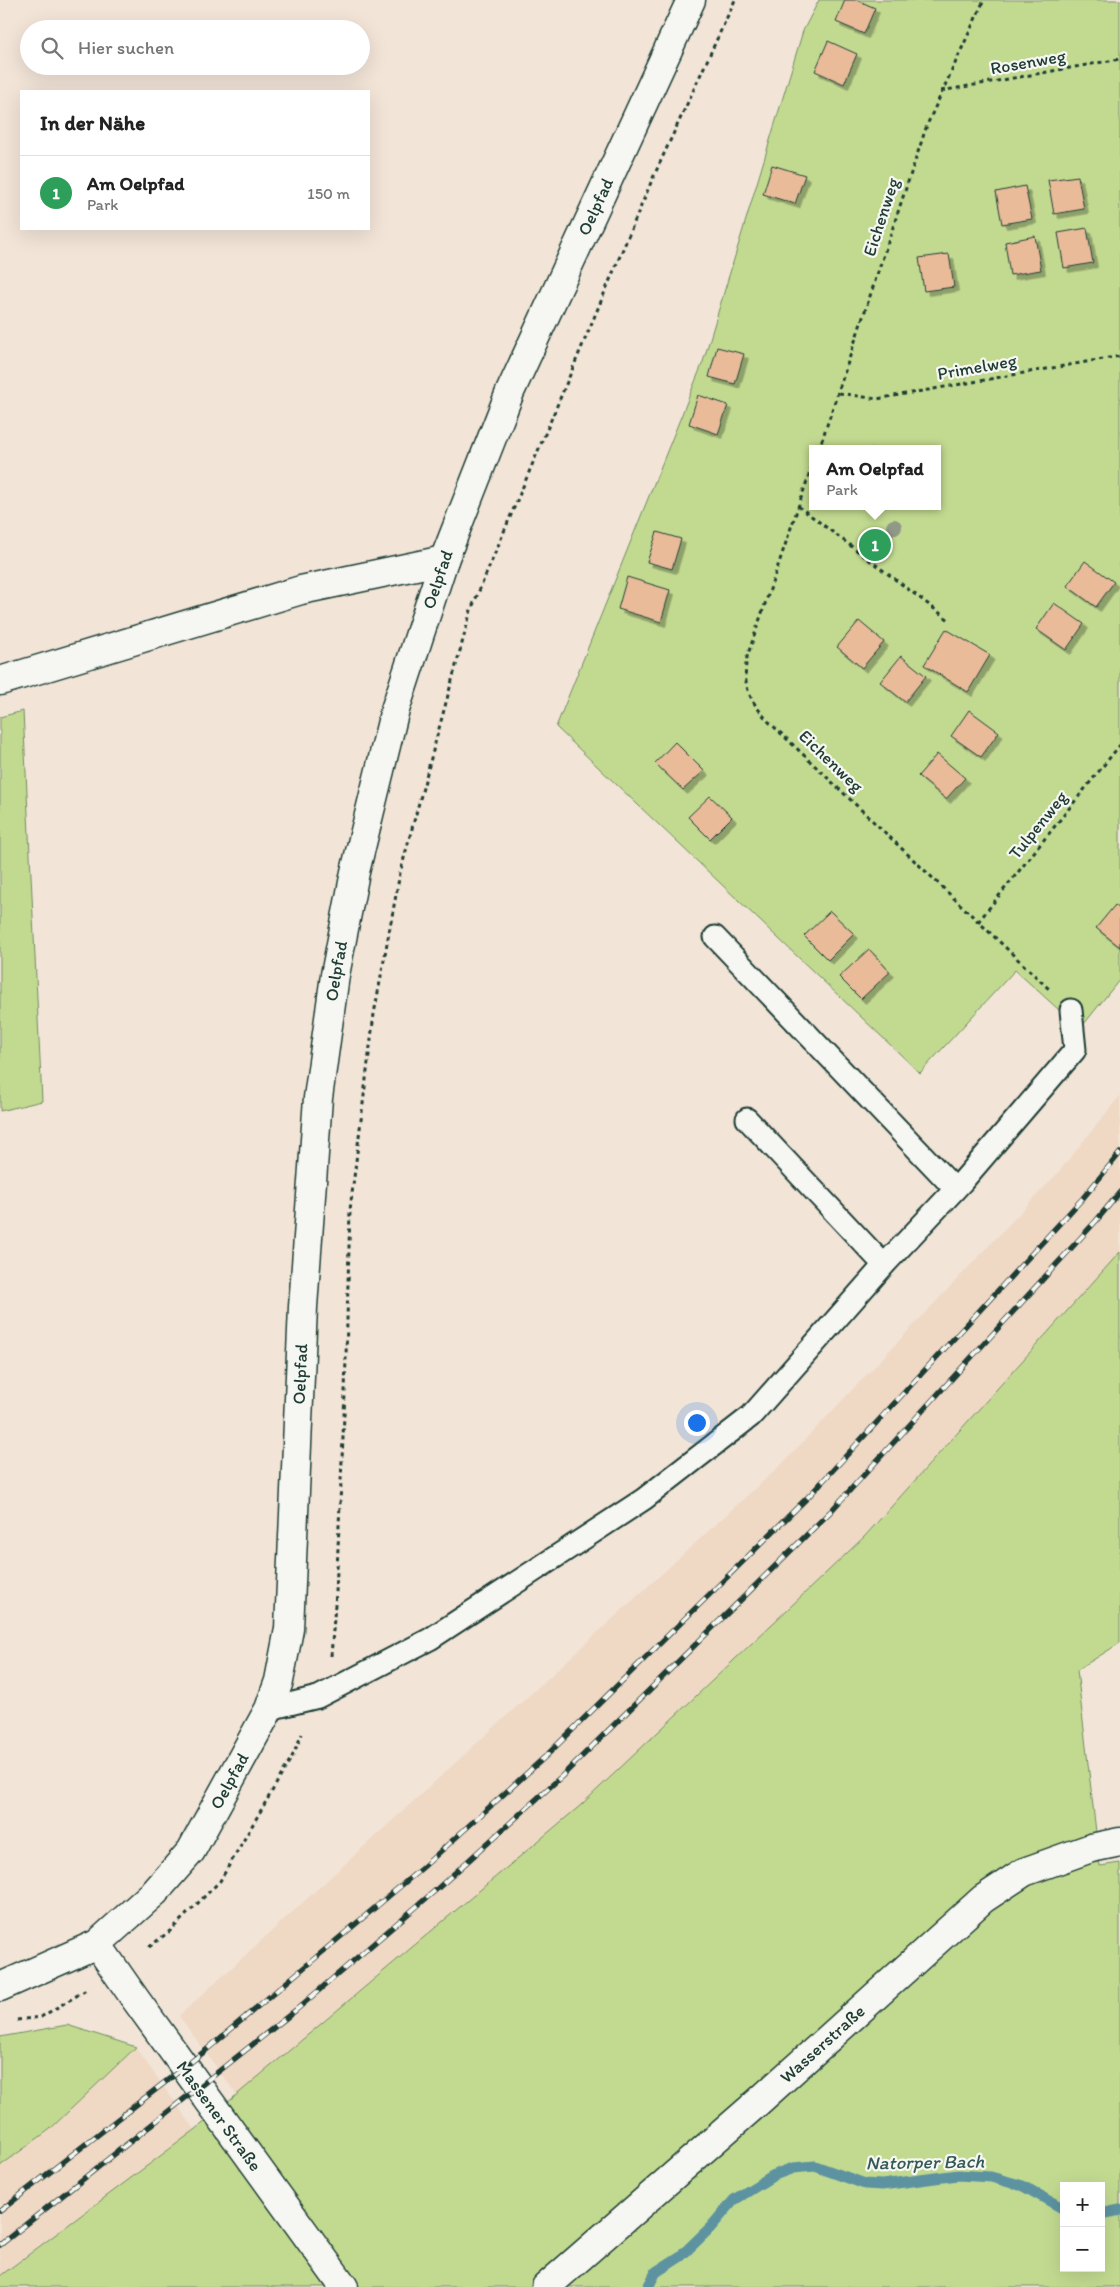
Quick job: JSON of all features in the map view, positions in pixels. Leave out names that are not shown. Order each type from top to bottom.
[{"type":"street","name":"Oelpfad","points":[[0,1987],[97,1944],[155,1892],[191,1851],[269,1709],[279,1681],[288,1630],[303,1307],[318,1098],[335,975],[355,872],[394,713],[444,560],[510,392],[691,0]]},
{"type":"street","points":[[0,681],[301,590],[444,560]]},
{"type":"street","name":"Wasserstraße","points":[[546,2287],[757,2103],[983,1899],[1024,1872],[1091,1848],[1120,1842]]},
{"type":"street","name":"Massener Straße","points":[[97,1944],[344,2287]]},
{"type":"lane","points":[[715,937],[955,1189]]},
{"type":"lane","points":[[269,1709],[318,1697],[430,1639],[644,1499],[751,1416],[884,1265],[955,1189],[1075,1050],[1071,1010]]},
{"type":"lane","points":[[747,1119],[884,1265]]},
{"type":"path","points":[[8,2021],[41,2016],[116,1972],[170,1931],[220,1881],[293,1755],[330,1668],[336,1592],[345,1393],[350,1210],[374,1014],[400,873],[471,610],[652,180],[735,0]]},
{"type":"path","name":"Eichenweg","points":[[820,445],[927,125],[984,0]]},
{"type":"path","name":"Rosenweg","points":[[941,91],[1120,59]]},
{"type":"path","name":"Primelweg","points":[[839,393],[876,399],[1120,356]]},
{"type":"path","name":"Eichenweg","points":[[809,475],[747,657],[744,674],[752,702],[768,721],[1071,1010]]},
{"type":"path","points":[[798,506],[949,620]]},
{"type":"path","name":"Tulpenweg","points":[[978,922],[1120,745]]},
{"type":"shaded area","points":[[1120,1096],[1120,1252],[865,1535],[581,1805],[237,2095],[179,2016],[784,1462],[1058,1173]]},
{"type":"shaded area","points":[[135,2047],[195,2130],[0,2276],[0,2166],[49,2130]]},
{"type":"green space","points":[[819,0],[1120,0],[1120,979],[1080,1029],[1015,970],[920,1073],[556,727],[703,362],[803,31]]},
{"type":"green space","points":[[23,711],[42,1101],[0,1111],[0,717]]},
{"type":"green space","points":[[1120,1252],[1120,1643],[1077,1670],[1100,1866],[1120,1863],[1120,2287],[0,2287],[0,2276],[195,2130],[581,1805],[865,1536]]},
{"type":"green space","points":[[67,2025],[136,2047],[49,2130],[0,2166],[0,2037]]},
{"type":"building","points":[[845,0],[857,0],[875,8],[864,34],[836,22]]},
{"type":"building","points":[[828,41],[857,54],[844,84],[815,71]]},
{"type":"building","points":[[772,165],[805,175],[795,204],[763,194]]},
{"type":"building","points":[[1078,176],[1084,209],[1054,214],[1048,180]]},
{"type":"building","points":[[1025,186],[1032,219],[1002,224],[996,192]]},
{"type":"building","points":[[1087,228],[1093,263],[1064,268],[1058,233]]},
{"type":"building","points":[[1035,236],[1041,270],[1010,275],[1005,242]]},
{"type":"building","points":[[949,254],[954,287],[924,291],[919,258]]},
{"type":"building","points":[[717,347],[744,354],[735,384],[709,377]]},
{"type":"building","points":[[698,395],[728,405],[718,434],[689,424]]},
{"type":"building","points":[[657,532],[681,539],[672,569],[647,562]]},
{"type":"building","points":[[1085,561],[1114,582],[1096,607],[1067,586]]},
{"type":"building","points":[[627,577],[670,590],[661,622],[618,609]]},
{"type":"building","points":[[1054,603],[1084,624],[1066,650],[1036,629]]},
{"type":"building","points":[[859,621],[884,642],[862,668],[837,647]]},
{"type":"building","points":[[946,629],[990,655],[968,692],[924,665]]},
{"type":"building","points":[[901,656],[926,676],[905,702],[880,682]]},
{"type":"building","points":[[969,710],[999,732],[981,757],[951,736]]},
{"type":"building","points":[[675,742],[704,771],[683,790],[655,763]]},
{"type":"building","points":[[937,754],[965,778],[946,799],[918,776]]},
{"type":"building","points":[[710,796],[732,817],[710,839],[688,817]]},
{"type":"building","points":[[1115,905],[1120,909],[1120,947],[1096,928]]},
{"type":"building","points":[[830,911],[854,934],[828,960],[804,936]]},
{"type":"building","points":[[869,949],[890,972],[861,999],[839,977]]},
{"type":"waterway","name":"Natorper Bach","points":[[648,2287],[656,2272],[681,2256],[710,2228],[734,2200],[774,2175],[793,2168],[815,2166],[865,2184],[882,2185],[958,2175],[991,2177],[1023,2186],[1060,2207]]},
{"type":"waterway","name":"Natorper Bach","points":[[1105,2213],[1120,2210]]},
{"type":"railway","points":[[0,2211],[205,2051],[422,1868],[546,1756],[810,1495],[1083,1198],[1120,1153]]},
{"type":"railway","points":[[0,2245],[296,2010],[437,1889],[562,1776],[831,1511],[1096,1221],[1120,1192]]},
{"type":"place","name":"Am Oelpfad","points":[[875,545]]}]
